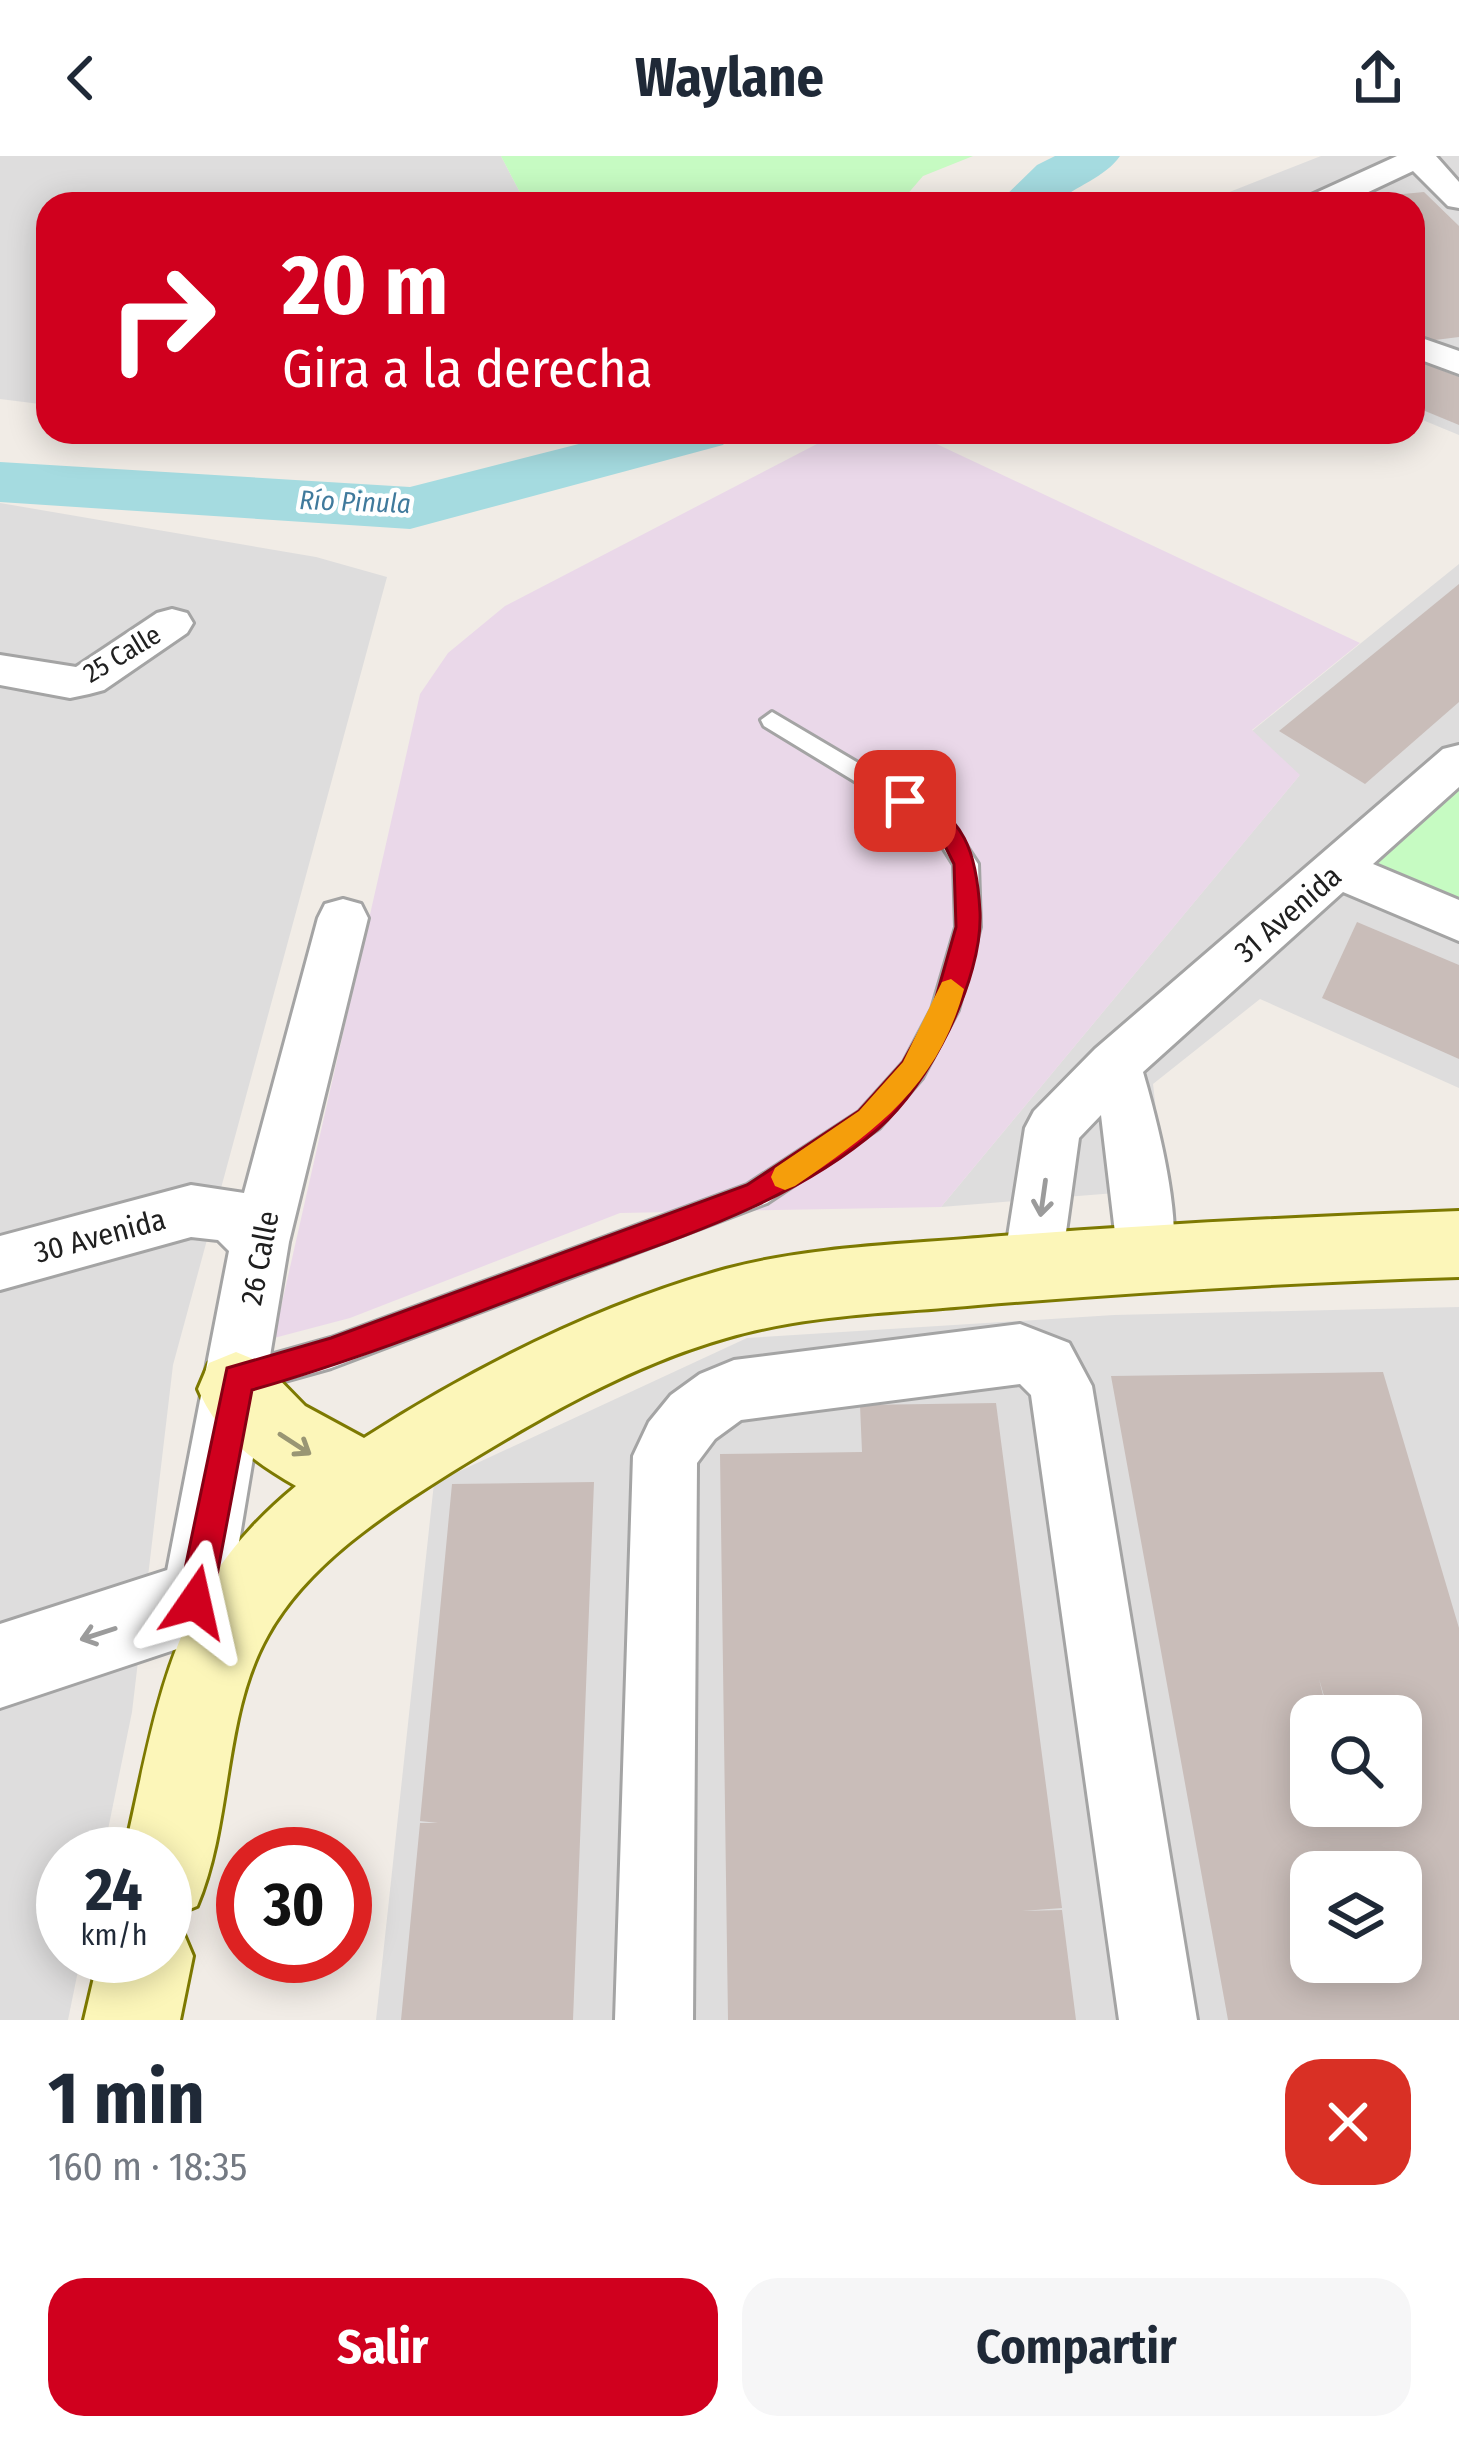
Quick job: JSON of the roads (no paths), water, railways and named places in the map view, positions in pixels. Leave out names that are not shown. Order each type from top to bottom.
[{"type":"main road","points":[[218,1602],[367,1482],[459,1424],[676,1319],[771,1292],[1147,1258],[1459,1244]]},
{"type":"main road","points":[[237,1384],[278,1433],[367,1482]]},
{"type":"main road","name":"26 Calle","points":[[176,1827],[220,1648],[218,1602]]},
{"type":"main road","points":[[132,2020],[140,1983]]},
{"type":"street","points":[[1344,192],[1419,157],[1459,199]]},
{"type":"street","points":[[1425,350],[1459,363]]},
{"type":"street","name":"25 Calle","points":[[0,670],[70,683],[89,679],[172,623]]},
{"type":"street","name":"31 Avenida","points":[[1032,1268],[1053,1128],[1114,1064],[1459,761]]},
{"type":"street","points":[[1340,870],[1459,921]]},
{"type":"street","name":"26 Calle","points":[[218,1602],[237,1384],[260,1242],[343,918]]},
{"type":"street","points":[[1114,1064],[1133,1133],[1147,1258]]},
{"type":"street","name":"30 Avenida","points":[[0,1263],[190,1211],[232,1215],[260,1242]]},
{"type":"street","points":[[654,2020],[665,1456],[683,1424],[704,1404],[734,1390],[1020,1354],[1047,1364],[1061,1386],[1158,2020]]},
{"type":"street","points":[[0,1666],[218,1602]]},
{"type":"lane","points":[[237,1384],[757,1194],[869,1120],[913,1070],[945,1010],[968,927],[966,864],[938,821],[772,720]]},
{"type":"waterway","name":"Río Pinula","points":[[1037,192],[1055,176],[1095,156]]},
{"type":"waterway","name":"Río Pinula","points":[[0,482],[410,508],[655,444]]}]
